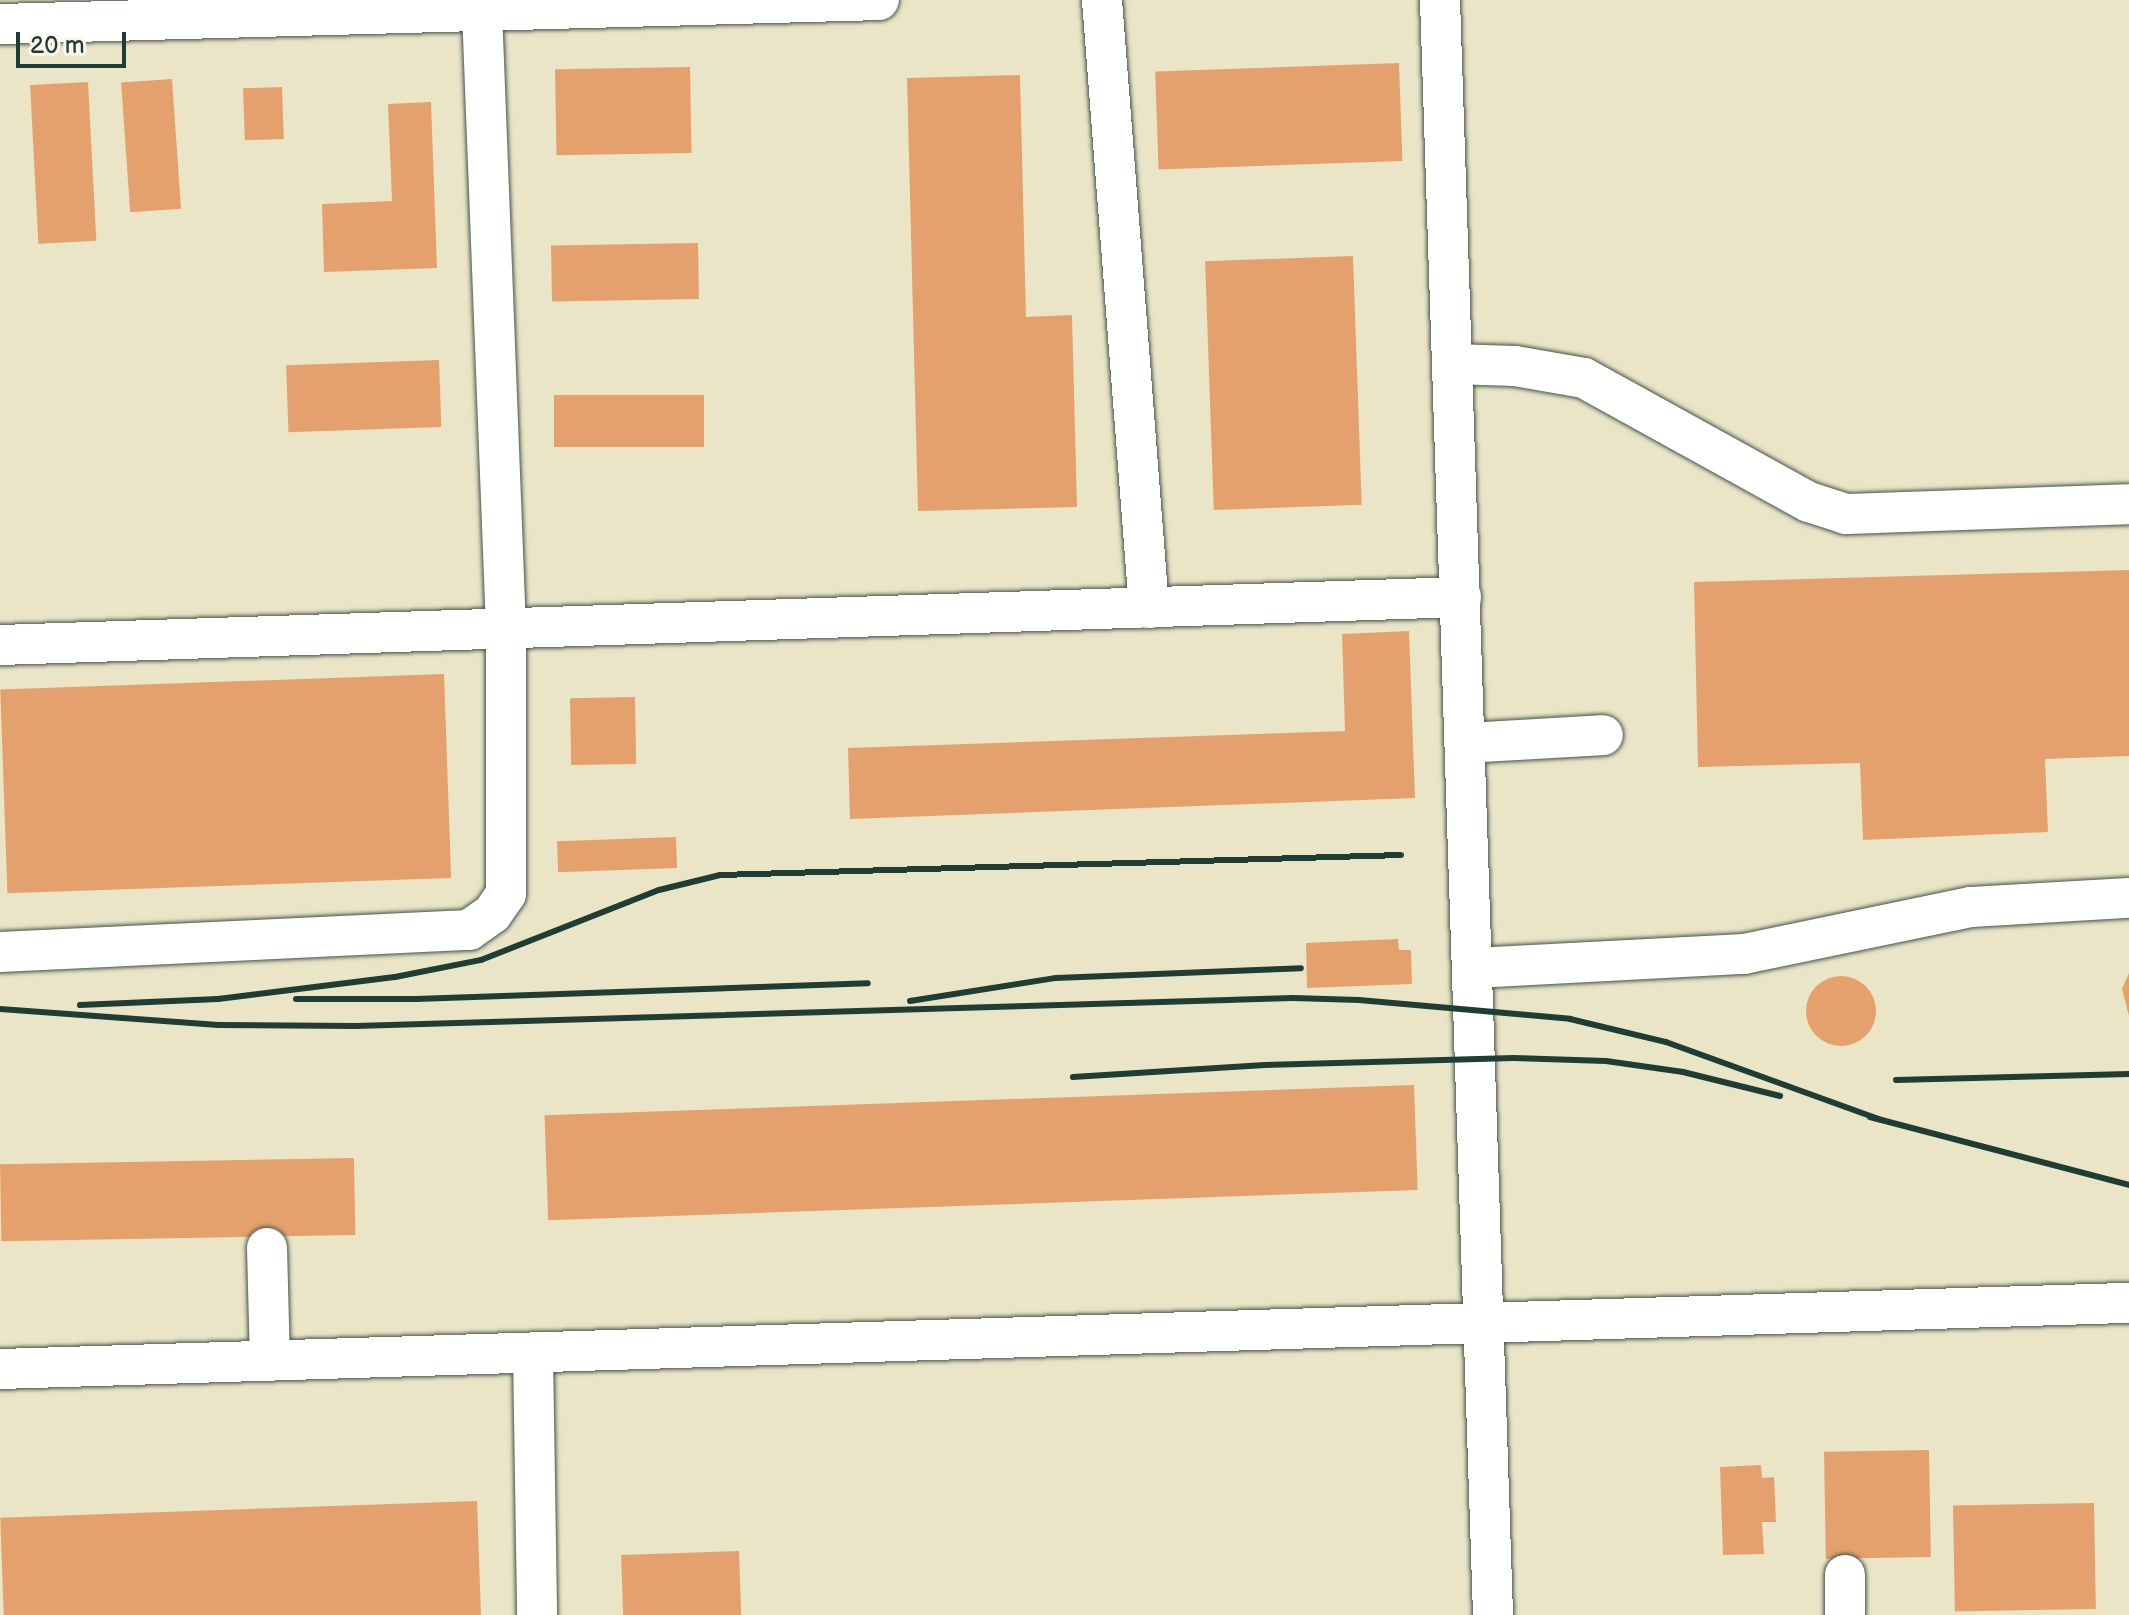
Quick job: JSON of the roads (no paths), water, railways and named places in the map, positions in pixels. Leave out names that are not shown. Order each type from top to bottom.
[{"type":"lane","points":[[0,24],[879,0]]},
{"type":"lane","points":[[1102,0],[1149,608]]},
{"type":"lane","points":[[1440,0],[1475,968],[1493,1615]]},
{"type":"lane","points":[[0,952],[469,930],[492,914],[506,894],[506,629],[482,11]]},
{"type":"lane","points":[[1452,364],[1515,366],[1584,378],[1809,502],[1846,514],[2129,504]]},
{"type":"lane","points":[[0,645],[1461,597]]},
{"type":"lane","points":[[1466,743],[1603,735]]},
{"type":"lane","points":[[1475,968],[1744,954],[1971,907],[2129,898]]},
{"type":"lane","points":[[267,1248],[270,1361]]},
{"type":"lane","points":[[0,1369],[2129,1303]]},
{"type":"lane","points":[[533,1353],[537,1615]]},
{"type":"lane","points":[[1845,1575],[1845,1615]]},
{"type":"railway","points":[[80,1005],[218,999],[395,977],[481,960],[659,890],[720,875],[1401,855]]},
{"type":"railway","points":[[910,1001],[1056,978],[1301,968]]},
{"type":"railway","points":[[296,999],[416,999],[868,983]]},
{"type":"railway","points":[[0,1009],[218,1025],[356,1026],[1293,998],[1359,1000],[1570,1019],[1666,1042],[1881,1120]]},
{"type":"railway","points":[[1073,1077],[1265,1065],[1514,1058],[1606,1061],[1683,1072],[1780,1096]]},
{"type":"railway","points":[[1896,1080],[2129,1074]]},
{"type":"railway","points":[[1870,1117],[2129,1185]]}]
